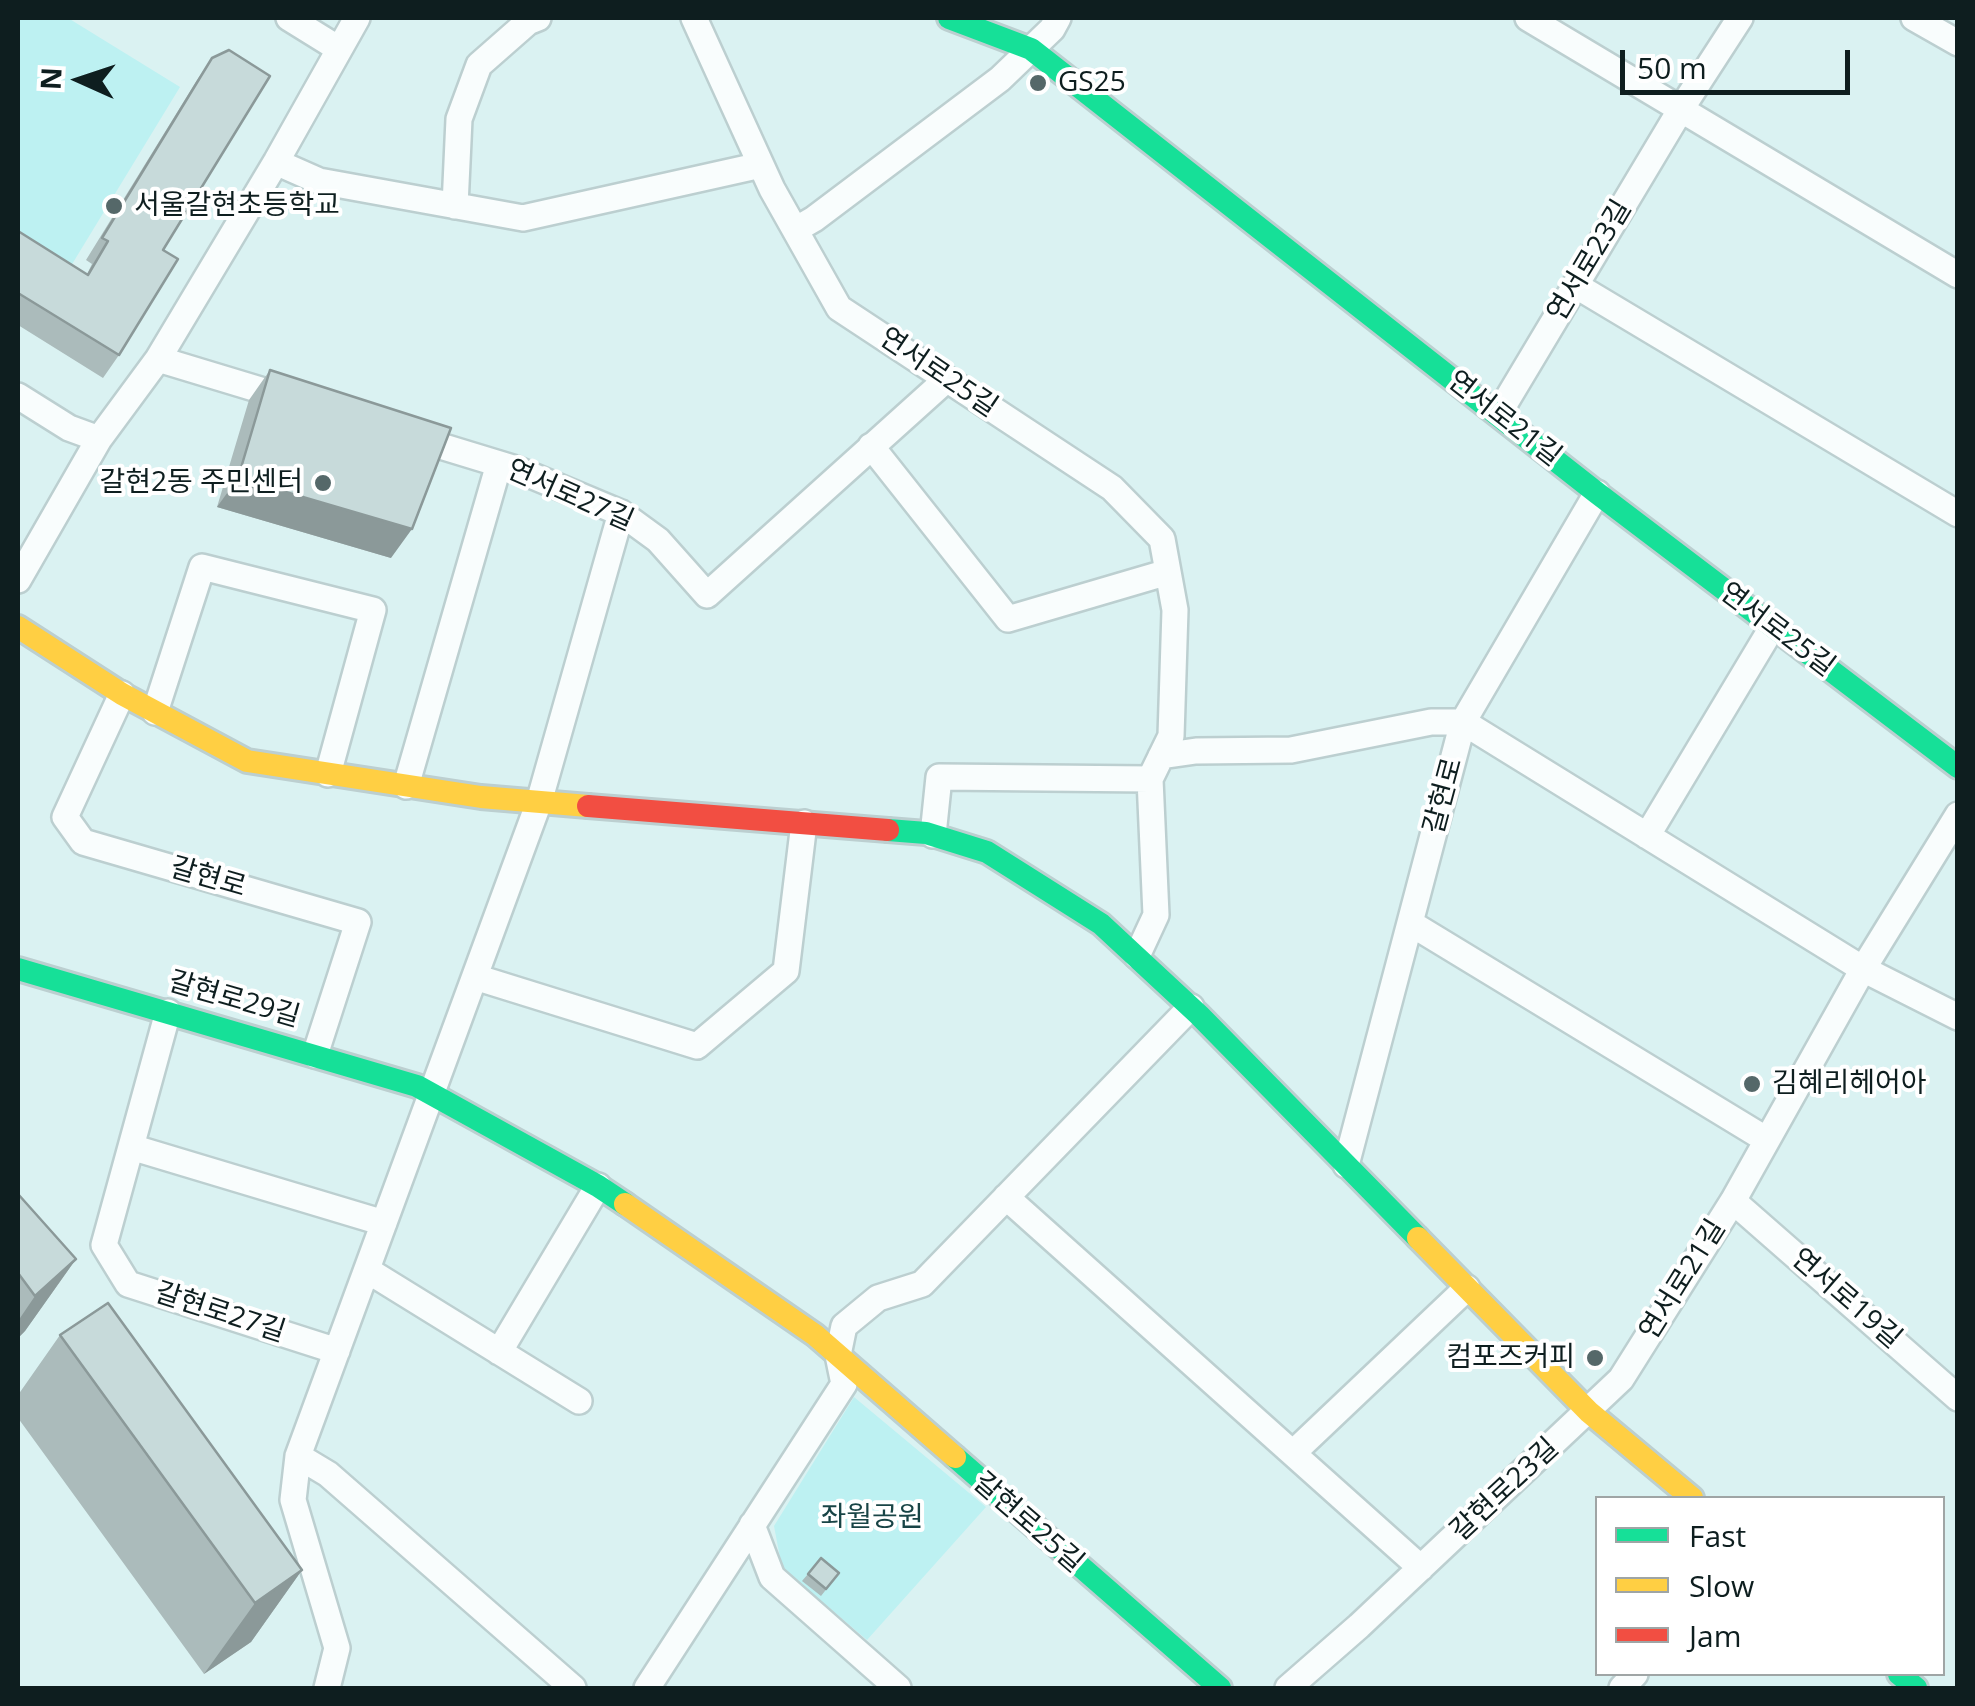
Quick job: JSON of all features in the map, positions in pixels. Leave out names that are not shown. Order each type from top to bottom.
[{"type":"street","points":[[289,18],[340,49]]},
{"type":"street","points":[[18,580],[99,439],[158,359],[357,18]]},
{"type":"street","points":[[455,206],[459,119],[479,65],[528,22],[538,18]]},
{"type":"street","name":"연서로25길","points":[[694,18],[761,165],[839,308],[1112,488],[1162,539],[1168,572]]},
{"type":"street","points":[[950,18],[1030,49]]},
{"type":"street","points":[[795,230],[1000,80],[1052,29],[1058,18]]},
{"type":"street","points":[[1528,18],[1958,275]]},
{"type":"street","name":"연서로23길","points":[[1499,413],[1680,110],[1740,18]]},
{"type":"street","points":[[1914,18],[1958,43]]},
{"type":"street","name":"연서로21길","points":[[1030,49],[1597,493]]},
{"type":"street","points":[[276,162],[319,180],[523,218],[761,165]]},
{"type":"street","points":[[1575,285],[1958,514]]},
{"type":"street","points":[[158,359],[305,404]]},
{"type":"street","name":"연서로27길","points":[[393,431],[499,464],[620,514],[658,540],[707,595],[946,379]]},
{"type":"street","points":[[18,396],[68,428],[99,439]]},
{"type":"street","points":[[870,446],[1008,620],[1168,572],[1175,610],[1171,736],[1156,768],[1156,915],[1136,956]]},
{"type":"street","points":[[406,786],[499,464]]},
{"type":"street","points":[[1597,493],[1463,722],[1864,969],[1958,1017]]},
{"type":"street","name":"연서로25길","points":[[1597,493],[1958,767]]},
{"type":"street","points":[[327,1688],[337,1648],[293,1500],[298,1456],[539,802],[620,514]]},
{"type":"street","points":[[155,712],[202,567],[373,610],[328,774]]},
{"type":"street","points":[[1647,836],[1773,626]]},
{"type":"street","points":[[18,628],[122,694],[247,760],[406,786],[539,802],[934,835],[987,852],[1101,924],[1136,956],[1191,1007],[1589,1412],[1690,1496]]},
{"type":"street","name":"갈현로","points":[[122,694],[65,817],[83,842],[358,922],[315,1055]]},
{"type":"street","name":"갈현로","points":[[934,835],[939,777],[1156,768],[1196,751],[1291,750],[1431,722],[1463,722],[1346,1164]]},
{"type":"street","name":"연서로21길","points":[[1589,1412],[1621,1380],[1733,1201],[1864,969],[1958,815]]},
{"type":"street","points":[[475,977],[697,1046],[786,971],[804,823]]},
{"type":"street","points":[[1410,923],[1767,1140]]},
{"type":"street","name":"갈현로29길","points":[[18,969],[432,1093]]},
{"type":"street","points":[[647,1688],[844,1384],[838,1355],[844,1326],[878,1298],[922,1284],[1191,1007]]},
{"type":"street","name":"갈현로27길","points":[[168,1012],[104,1245],[128,1284],[337,1350]]},
{"type":"street","points":[[432,1093],[598,1186],[499,1352]]},
{"type":"street","points":[[131,1148],[384,1223]]},
{"type":"street","name":"갈현로25길","points":[[598,1186],[815,1335],[1220,1688]]},
{"type":"street","points":[[1006,1196],[1421,1568]]},
{"type":"street","name":"연서로19길","points":[[1733,1201],[1958,1398]]},
{"type":"street","points":[[367,1270],[579,1401]]},
{"type":"street","points":[[1293,1453],[1467,1288]]},
{"type":"street","name":"갈현로23길","points":[[1288,1688],[1589,1412]]},
{"type":"street","points":[[298,1456],[328,1474],[572,1688]]},
{"type":"street","points":[[752,1525],[772,1577],[898,1688]]},
{"type":"green space","points":[[18,18],[68,18],[180,87],[63,279],[18,251]]},
{"type":"green space","name":"좌월공원","points":[[854,1397],[986,1507],[867,1640],[782,1568],[774,1526]]},
{"type":"building","points":[[229,50],[270,76],[163,250],[178,259],[119,355],[18,293],[18,231],[88,275],[108,241],[102,238],[212,58]]},
{"type":"building","name":"갈현2동 주민센터","points":[[270,370],[451,428],[412,529],[238,478]]},
{"type":"building","points":[[18,1194],[76,1259],[35,1296],[18,1273]]},
{"type":"building","points":[[108,1303],[302,1570],[255,1603],[60,1335]]},
{"type":"building","points":[[821,1558],[839,1573],[826,1589],[808,1574]]},
{"type":"traffic: fast","points":[[949,18],[1031,49],[1597,493],[1958,767]]},
{"type":"traffic: fast","points":[[888,830],[926,833],[987,852],[1101,924],[1199,1015],[1418,1238]]},
{"type":"traffic: fast","points":[[18,969],[417,1086],[625,1204]]},
{"type":"traffic: fast","points":[[955,1457],[1220,1688]]},
{"type":"traffic: fast","points":[[1901,1676],[1916,1688]]},
{"type":"traffic: slow","points":[[18,627],[122,694],[247,761],[481,797],[588,806]]},
{"type":"traffic: slow","points":[[625,1204],[815,1335],[955,1457]]},
{"type":"traffic: slow","points":[[1418,1238],[1589,1412],[1690,1496]]},
{"type":"traffic: jam","points":[[588,806],[888,830]]},
{"type":"place","name":"GS25","points":[[1038,83]]},
{"type":"place","name":"서울갈현초등학교","points":[[114,206]]},
{"type":"place","name":"갈현2동 주민센터","points":[[323,483]]},
{"type":"place","name":"김혜리헤어아","points":[[1752,1084]]},
{"type":"place","name":"컴포즈커피","points":[[1595,1358]]}]
